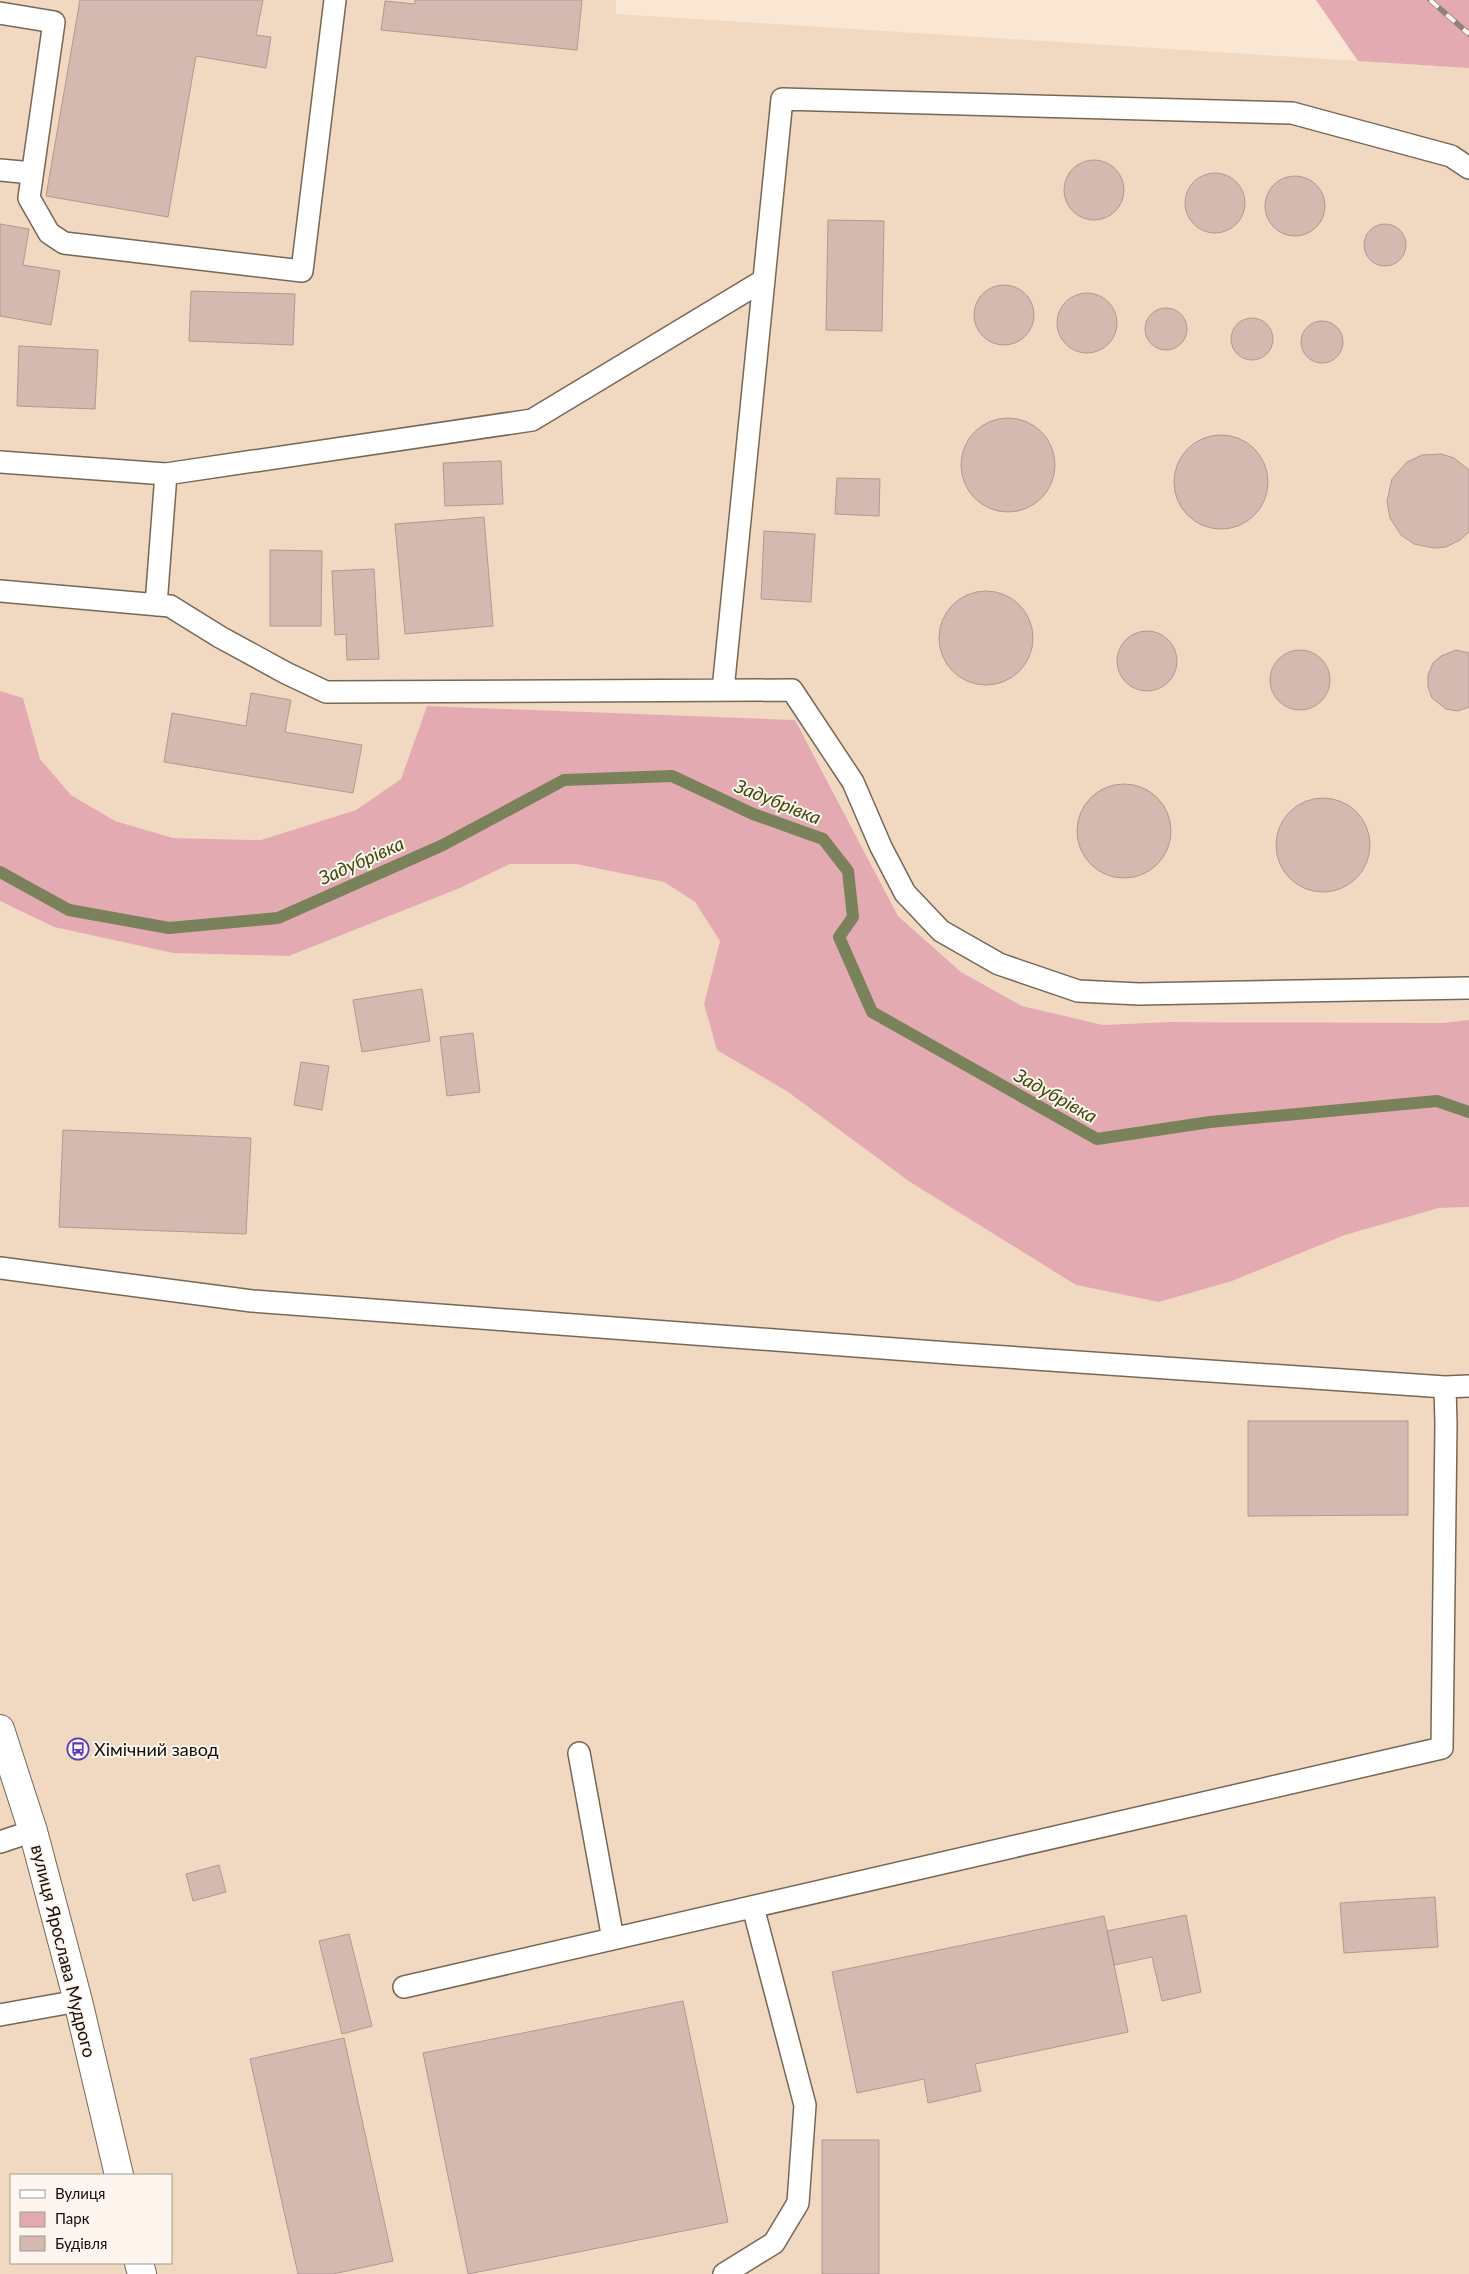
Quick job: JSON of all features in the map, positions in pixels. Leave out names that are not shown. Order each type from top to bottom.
[{"type":"main road","name":"вулиця Ярослава Мудрого","points":[[0,1729],[33,1831],[78,2001],[119,2174]]},
{"type":"lane","points":[[0,13],[54,22],[29,198],[49,233],[64,243],[302,271],[334,0]]},
{"type":"lane","points":[[723,690],[782,99],[1292,113],[1451,156],[1469,168]]},
{"type":"lane","points":[[0,170],[32,173]]},
{"type":"lane","points":[[0,462],[166,474],[532,420],[764,280]]},
{"type":"lane","points":[[156,605],[166,474]]},
{"type":"lane","points":[[0,592],[170,606],[220,637],[286,673],[326,692],[792,690],[853,782],[881,847],[905,893],[941,931],[999,964],[1078,991],[1140,994],[1469,988]]},
{"type":"lane","points":[[0,1268],[252,1301],[972,1355],[1445,1387],[1469,1386]]},
{"type":"lane","points":[[404,1986],[1442,1748],[1445,1387]]},
{"type":"lane","points":[[579,1753],[613,1939]]},
{"type":"lane","points":[[0,1842],[33,1831]]},
{"type":"lane","points":[[724,2274],[774,2243],[798,2203],[805,2105],[753,1907]]},
{"type":"lane","points":[[0,2015],[78,2001]]},
{"type":"shaded area","points":[[0,0],[616,0],[616,14],[1469,68],[1469,1020],[1443,1023],[1169,1022],[1103,1025],[1022,1006],[961,972],[898,916],[795,720],[427,706],[401,779],[356,810],[261,840],[173,838],[115,821],[71,795],[40,759],[23,698],[0,691]]},
{"type":"shaded area","points":[[510,864],[576,864],[664,882],[695,902],[720,941],[704,1004],[717,1050],[788,1092],[910,1182],[1076,1285],[1159,1302],[1232,1281],[1345,1235],[1439,1208],[1469,1207],[1469,2274],[0,2274],[0,901],[54,927],[173,953],[289,956],[460,888]]},
{"type":"green space","points":[[1316,0],[1469,0],[1469,68],[1358,61]]},
{"type":"green space","points":[[0,691],[23,698],[40,759],[71,795],[115,821],[173,838],[261,840],[356,810],[401,779],[427,706],[795,720],[898,916],[961,972],[1022,1006],[1103,1025],[1169,1022],[1443,1023],[1469,1020],[1469,1207],[1439,1208],[1345,1235],[1232,1281],[1159,1302],[1076,1285],[910,1182],[788,1092],[717,1050],[704,1004],[720,941],[695,902],[664,882],[576,864],[510,864],[460,888],[289,956],[173,953],[54,927],[0,901]]},
{"type":"building","points":[[80,0],[263,0],[256,35],[271,37],[266,68],[196,56],[168,217],[46,196]]},
{"type":"building","points":[[415,0],[582,0],[577,50],[381,30],[385,1],[415,4]]},
{"type":"building","points":[[1094,160],[1111,165],[1119,173],[1124,190],[1119,207],[1111,215],[1094,220],[1077,215],[1069,207],[1064,190],[1069,173],[1077,165]]},
{"type":"building","points":[[1215,173],[1232,178],[1240,186],[1245,203],[1240,220],[1232,228],[1215,233],[1198,228],[1190,220],[1185,203],[1190,186],[1198,178]]},
{"type":"building","points":[[1295,176],[1312,181],[1320,189],[1325,206],[1320,223],[1312,231],[1295,236],[1278,231],[1270,223],[1265,206],[1270,189],[1278,181]]},
{"type":"building","points":[[828,220],[884,221],[882,331],[826,330]]},
{"type":"building","points":[[0,224],[29,229],[23,265],[60,271],[51,325],[0,316]]},
{"type":"building","points":[[1385,224],[1400,230],[1406,245],[1400,260],[1385,266],[1370,260],[1364,245],[1370,230]]},
{"type":"building","points":[[1004,285],[1021,290],[1029,298],[1034,315],[1029,332],[1021,340],[1004,345],[987,340],[979,332],[974,315],[979,298],[987,290]]},
{"type":"building","points":[[191,291],[295,294],[293,345],[189,341]]},
{"type":"building","points":[[1087,293],[1104,298],[1112,306],[1117,323],[1112,340],[1104,348],[1087,353],[1070,348],[1062,340],[1057,323],[1062,306],[1070,298]]},
{"type":"building","points":[[1166,308],[1181,314],[1187,329],[1181,344],[1166,350],[1151,344],[1145,329],[1151,314]]},
{"type":"building","points":[[1252,318],[1267,324],[1273,339],[1267,354],[1252,360],[1237,354],[1231,339],[1237,324]]},
{"type":"building","points":[[1322,321],[1337,327],[1343,342],[1337,357],[1322,363],[1307,357],[1301,342],[1307,327]]},
{"type":"building","points":[[19,346],[98,350],[95,409],[17,406]]},
{"type":"building","points":[[1008,418],[1026,422],[1041,432],[1051,447],[1055,465],[1051,483],[1041,498],[1026,508],[1008,512],[990,508],[975,498],[965,483],[961,465],[965,447],[975,432],[990,422]]},
{"type":"building","points":[[1221,435],[1239,439],[1254,449],[1264,464],[1268,482],[1264,500],[1254,515],[1239,525],[1221,529],[1203,525],[1188,515],[1178,500],[1174,482],[1178,464],[1188,449],[1203,439]]},
{"type":"building","points":[[1441,454],[1454,458],[1469,470],[1469,532],[1460,540],[1446,547],[1434,548],[1414,544],[1401,535],[1390,518],[1387,501],[1392,479],[1407,462],[1422,455]]},
{"type":"building","points":[[501,461],[503,504],[445,506],[443,463]]},
{"type":"building","points":[[837,478],[880,479],[879,516],[835,514]]},
{"type":"building","points":[[484,517],[493,626],[405,634],[395,524]]},
{"type":"building","points":[[764,531],[815,534],[811,602],[761,599]]},
{"type":"building","points":[[270,550],[322,551],[321,626],[270,626]]},
{"type":"building","points":[[374,569],[379,659],[347,660],[346,634],[335,635],[332,571]]},
{"type":"building","points":[[986,591],[1004,595],[1019,605],[1029,620],[1033,638],[1029,656],[1019,671],[1004,681],[986,685],[968,681],[953,671],[943,656],[939,638],[943,620],[953,605],[968,595]]},
{"type":"building","points":[[1147,631],[1164,636],[1172,644],[1177,661],[1172,678],[1164,686],[1147,691],[1130,686],[1122,678],[1117,661],[1122,644],[1130,636]]},
{"type":"building","points":[[1300,650],[1317,655],[1325,663],[1330,680],[1325,697],[1317,705],[1300,710],[1283,705],[1275,697],[1270,680],[1275,663],[1283,655]]},
{"type":"building","points":[[1456,650],[1469,653],[1469,707],[1458,711],[1446,709],[1432,698],[1428,687],[1428,675],[1433,663],[1441,656]]},
{"type":"building","points":[[251,693],[291,700],[285,732],[362,745],[353,793],[164,762],[172,713],[246,726]]},
{"type":"building","points":[[1124,784],[1142,788],[1157,798],[1167,813],[1171,831],[1167,849],[1157,864],[1142,874],[1124,878],[1106,874],[1091,864],[1081,849],[1077,831],[1081,813],[1091,798],[1106,788]]},
{"type":"building","points":[[1323,798],[1341,802],[1356,812],[1366,827],[1370,845],[1366,863],[1356,878],[1341,888],[1323,892],[1305,888],[1290,878],[1280,863],[1276,845],[1280,827],[1290,812],[1305,802]]},
{"type":"building","points":[[422,989],[430,1041],[362,1052],[353,1000]]},
{"type":"building","points":[[473,1033],[480,1092],[447,1096],[440,1037]]},
{"type":"building","points":[[301,1062],[329,1066],[322,1110],[294,1105]]},
{"type":"building","points":[[63,1130],[251,1138],[246,1234],[59,1227]]},
{"type":"building","points":[[1248,1421],[1408,1421],[1408,1515],[1248,1516]]},
{"type":"building","points":[[219,1865],[226,1892],[193,1901],[186,1874]]},
{"type":"building","points":[[1435,1897],[1438,1947],[1344,1953],[1340,1903]]},
{"type":"building","points":[[1186,1915],[1201,1992],[1162,2001],[1152,1957],[1114,1965],[1107,1931]]},
{"type":"building","points":[[1104,1916],[1128,2032],[975,2064],[981,2091],[928,2103],[924,2079],[857,2093],[832,1972]]},
{"type":"building","points":[[349,1934],[372,2026],[342,2034],[319,1941]]},
{"type":"building","points":[[683,2001],[728,2222],[468,2274],[423,2053]]},
{"type":"building","points":[[344,2038],[393,2261],[333,2274],[298,2274],[250,2059]]},
{"type":"building","points":[[822,2140],[879,2140],[879,2274],[822,2274]]},
{"type":"waterway","name":"Задубрівка","points":[[0,872],[69,910],[169,928],[278,918],[443,845],[564,780],[672,776],[753,814],[823,839],[848,871],[853,917],[839,937],[872,1012],[1097,1139],[1210,1122],[1437,1101],[1469,1112]]},
{"type":"railway","points":[[1430,0],[1469,34]]},
{"type":"place","name":"Хімічний завод","points":[[78,1749]]}]
